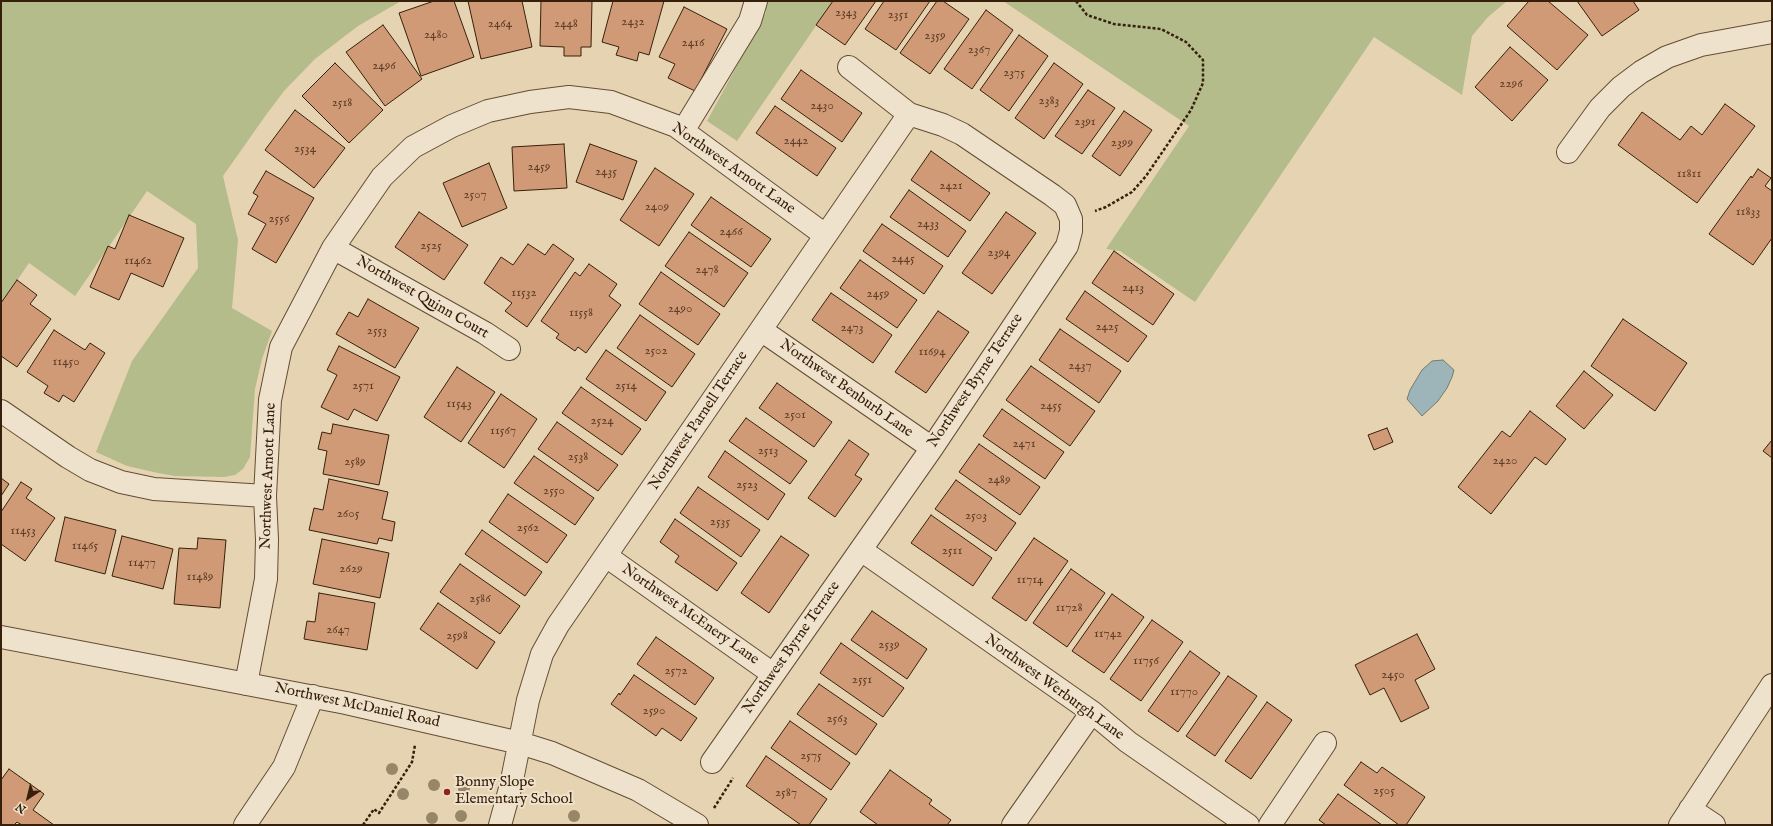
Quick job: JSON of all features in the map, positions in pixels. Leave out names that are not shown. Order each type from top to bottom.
[{"type":"street","points":[[683,131],[750,21],[756,1]]},
{"type":"street","points":[[1568,152],[1600,108],[1621,87],[1641,72],[1667,57],[1701,45],[1770,38]]},
{"type":"street","points":[[849,67],[910,114],[943,125],[962,134],[1052,195],[1065,205],[1071,219]]},
{"type":"street","name":"Northwest Arnott Lane","points":[[246,684],[266,579],[267,540],[265,496],[270,400],[281,347],[333,248],[382,177],[413,147],[452,126],[488,110],[530,102],[569,97],[611,102],[676,126],[825,235]]},
{"type":"street","name":"Northwest Parnell Terrace","points":[[500,825],[520,743],[528,700],[542,654],[558,625],[825,235],[910,114]]},
{"type":"street","name":"Northwest Byrne Terrace","points":[[712,762],[932,448],[1067,246],[1071,231],[1071,219]]},
{"type":"street","name":"Northwest Quinn Court","points":[[333,248],[485,333],[509,349]]},
{"type":"street","name":"Northwest Benburb Lane","points":[[761,330],[932,448]]},
{"type":"street","points":[[1,411],[68,457],[90,470],[121,482],[154,489],[265,496]]},
{"type":"street","name":"Northwest Werburgh Lane","points":[[861,550],[1092,712],[1128,742],[1248,825]]},
{"type":"street","name":"Northwest McEnery Lane","points":[[606,556],[773,674]]},
{"type":"street","name":"Northwest McDaniel Road","points":[[1,637],[313,696],[420,719],[520,743],[552,753],[638,790],[696,825]]},
{"type":"street","points":[[1714,825],[1685,817],[1772,685]]},
{"type":"street","points":[[244,825],[284,767],[313,696]]},
{"type":"street","points":[[1013,825],[1092,712]]},
{"type":"street","points":[[1270,825],[1325,743]]},
{"type":"path","points":[[1071,219],[1106,207],[1132,192],[1146,176],[1191,110],[1203,83],[1203,60],[1186,42],[1161,30],[1114,24],[1087,15],[1076,1]]},
{"type":"path","points":[[363,825],[374,809],[379,813],[412,762],[420,719]]},
{"type":"path","points":[[725,791],[734,778]]},
{"type":"green space","points":[[1,1],[401,1],[358,26],[315,59],[284,91],[223,176],[238,240],[232,308],[272,331],[262,359],[255,389],[250,457],[243,469],[235,475],[224,477],[175,476],[127,466],[96,452],[132,361],[198,268],[196,224],[147,191],[75,296],[29,263],[1,304]]},
{"type":"green space","points":[[761,1],[833,1],[737,141],[707,121],[766,12]]},
{"type":"green space","points":[[1003,1],[1507,1],[1488,17],[1472,36],[1462,95],[1374,37],[1195,302],[1120,251],[1106,249],[1189,126]]},
{"type":"water","points":[[1443,360],[1454,370],[1452,377],[1447,388],[1438,401],[1422,416],[1407,399],[1410,390],[1422,370],[1432,361]]},
{"type":"building","points":[[434,1],[454,1],[474,57],[421,76],[399,13]]},
{"type":"building","points":[[468,1],[522,1],[532,47],[481,59]]},
{"type":"building","points":[[541,1],[592,1],[591,47],[581,47],[581,56],[564,56],[564,47],[540,46]]},
{"type":"building","points":[[613,1],[664,1],[649,55],[639,52],[637,61],[616,55],[619,47],[602,42]]},
{"type":"building","points":[[833,1],[876,1],[845,45],[816,25]]},
{"type":"building","points":[[884,1],[930,1],[896,50],[865,29]]},
{"type":"building","points":[[937,1],[943,1],[969,19],[930,74],[900,53]]},
{"type":"building","points":[[1529,1],[1548,1],[1588,35],[1557,70],[1507,26]]},
{"type":"building","points":[[1577,1],[1633,1],[1639,10],[1602,36]]},
{"type":"building","points":[[684,7],[727,29],[695,91],[668,78],[675,64],[659,57]]},
{"type":"building","points":[[986,10],[1013,30],[972,89],[944,69]]},
{"type":"building","points":[[383,25],[422,79],[385,106],[346,52]]},
{"type":"building","points":[[1019,35],[1048,56],[1009,111],[980,90]]},
{"type":"building","points":[[1510,47],[1548,80],[1512,121],[1475,87]]},
{"type":"building","points":[[335,63],[383,110],[349,143],[302,96]]},
{"type":"building","points":[[1054,63],[1083,84],[1044,139],[1015,118]]},
{"type":"building","points":[[801,70],[862,113],[842,142],[781,99]]},
{"type":"building","points":[[1088,90],[1115,108],[1082,154],[1055,136]]},
{"type":"building","points":[[1725,104],[1755,126],[1697,203],[1618,145],[1642,112],[1680,140],[1691,126],[1702,135]]},
{"type":"building","points":[[775,106],[836,148],[817,176],[756,133]]},
{"type":"building","points":[[295,110],[345,148],[314,188],[265,150]]},
{"type":"building","points":[[1124,111],[1152,130],[1120,176],[1092,156]]},
{"type":"building","points":[[564,144],[567,188],[514,191],[512,147]]},
{"type":"building","points":[[590,144],[637,161],[623,200],[576,182]]},
{"type":"building","points":[[931,151],[990,193],[970,221],[911,180]]},
{"type":"building","points":[[489,163],[507,208],[462,227],[443,183]]},
{"type":"building","points":[[655,168],[694,194],[659,246],[620,220]]},
{"type":"building","points":[[1758,169],[1771,178],[1765,186],[1772,191],[1772,238],[1753,265],[1709,234],[1751,176],[1752,178]]},
{"type":"building","points":[[266,171],[314,198],[276,263],[252,249],[266,224],[248,214],[258,196],[253,193]]},
{"type":"building","points":[[909,190],[966,231],[948,257],[890,217]]},
{"type":"building","points":[[711,197],[771,239],[751,267],[691,225]]},
{"type":"building","points":[[419,212],[468,245],[444,280],[395,247]]},
{"type":"building","points":[[1006,212],[1036,233],[992,294],[962,273]]},
{"type":"building","points":[[129,215],[184,238],[163,287],[131,273],[119,300],[90,287],[108,246],[115,249]]},
{"type":"building","points":[[882,224],[943,266],[924,294],[863,251]]},
{"type":"building","points":[[689,232],[748,273],[724,307],[665,266]]},
{"type":"building","points":[[528,244],[545,255],[553,244],[574,259],[527,327],[505,311],[512,303],[484,283],[501,257],[513,265]]},
{"type":"building","points":[[1114,251],[1174,294],[1153,325],[1092,283]]},
{"type":"building","points":[[860,260],[917,300],[897,328],[840,288]]},
{"type":"building","points":[[589,264],[617,284],[609,296],[621,305],[586,353],[578,347],[575,351],[556,338],[559,334],[541,321],[575,272],[580,276]]},
{"type":"building","points":[[661,272],[720,314],[698,345],[639,304]]},
{"type":"building","points":[[17,280],[37,295],[30,304],[51,319],[17,367],[1,356],[1,303]]},
{"type":"building","points":[[1085,291],[1147,336],[1128,362],[1066,319]]},
{"type":"building","points":[[831,293],[892,335],[873,363],[812,320]]},
{"type":"building","points":[[368,299],[419,328],[395,368],[336,334],[349,312],[358,317]]},
{"type":"building","points":[[938,311],[969,332],[926,393],[895,372]]},
{"type":"building","points":[[640,315],[695,354],[672,387],[617,348]]},
{"type":"building","points":[[1623,319],[1687,363],[1655,411],[1591,366]]},
{"type":"building","points":[[1060,329],[1121,371],[1099,403],[1039,360]]},
{"type":"building","points":[[54,330],[85,350],[90,343],[105,353],[74,402],[63,395],[59,402],[44,393],[48,386],[27,372]]},
{"type":"building","points":[[339,346],[400,377],[377,421],[354,409],[348,420],[321,407],[337,375],[327,370]]},
{"type":"building","points":[[606,350],[666,392],[646,421],[586,379]]},
{"type":"building","points":[[1031,366],[1095,411],[1070,446],[1006,400]]},
{"type":"building","points":[[457,367],[495,392],[461,442],[424,417]]},
{"type":"building","points":[[1584,371],[1613,395],[1584,429],[1556,406]]},
{"type":"building","points":[[777,383],[832,422],[814,447],[759,408]]},
{"type":"building","points":[[581,387],[641,429],[622,455],[562,413]]},
{"type":"building","points":[[501,394],[537,419],[504,468],[468,443]]},
{"type":"building","points":[[1002,409],[1064,452],[1045,479],[983,436]]},
{"type":"building","points":[[1530,411],[1566,439],[1546,465],[1535,457],[1491,514],[1458,487],[1502,431],[1510,437]]},
{"type":"building","points":[[746,418],[807,461],[790,484],[729,441]]},
{"type":"building","points":[[557,422],[618,465],[598,491],[538,449]]},
{"type":"building","points":[[333,424],[389,435],[379,485],[323,474],[327,451],[318,449],[322,432],[331,434]]},
{"type":"building","points":[[1387,428],[1393,442],[1374,450],[1368,435]]},
{"type":"building","points":[[849,440],[869,454],[855,475],[862,479],[835,517],[808,498]]},
{"type":"building","points":[[1772,440],[1772,458],[1763,451]]},
{"type":"building","points":[[979,444],[1040,487],[1020,515],[959,472]]},
{"type":"building","points":[[725,451],[785,494],[768,520],[708,477]]},
{"type":"building","points":[[534,456],[594,498],[575,525],[514,483]]},
{"type":"building","points":[[1,478],[9,484],[1,496]]},
{"type":"building","points":[[329,479],[388,492],[382,519],[395,522],[392,541],[379,538],[377,544],[309,530],[314,508],[323,510]]},
{"type":"building","points":[[956,480],[1016,523],[996,551],[935,509]]},
{"type":"building","points":[[21,482],[32,489],[26,498],[55,518],[25,561],[1,544],[1,512]]},
{"type":"building","points":[[698,487],[760,530],[741,557],[680,513]]},
{"type":"building","points":[[508,494],[567,535],[547,563],[489,522]]},
{"type":"building","points":[[931,515],[992,558],[973,586],[911,543]]},
{"type":"building","points":[[65,517],[116,530],[105,574],[55,561]]},
{"type":"building","points":[[675,519],[737,563],[717,591],[675,562],[679,556],[660,542]]},
{"type":"building","points":[[482,530],[542,572],[525,596],[465,554]]},
{"type":"building","points":[[122,536],[173,549],[163,589],[112,576]]},
{"type":"building","points":[[781,536],[809,555],[769,613],[741,593]]},
{"type":"building","points":[[198,538],[226,540],[220,608],[174,604],[179,548],[197,549]]},
{"type":"building","points":[[1034,538],[1068,561],[1026,621],[992,598]]},
{"type":"building","points":[[322,539],[389,553],[380,598],[313,584]]},
{"type":"building","points":[[460,564],[520,606],[500,634],[440,592]]},
{"type":"building","points":[[1071,569],[1105,593],[1067,647],[1033,623]]},
{"type":"building","points":[[319,593],[375,603],[367,650],[304,639],[307,621],[315,622]]},
{"type":"building","points":[[1112,594],[1144,617],[1104,673],[1072,651]]},
{"type":"building","points":[[438,603],[495,642],[477,669],[420,629]]},
{"type":"building","points":[[872,611],[927,649],[907,679],[851,640]]},
{"type":"building","points":[[1152,620],[1183,642],[1141,701],[1110,679]]},
{"type":"building","points":[[1417,634],[1435,669],[1415,680],[1429,708],[1401,722],[1384,688],[1370,695],[1355,665]]},
{"type":"building","points":[[656,637],[714,678],[695,705],[637,664]]},
{"type":"building","points":[[841,643],[904,688],[883,717],[820,673]]},
{"type":"building","points":[[1190,651],[1220,673],[1178,732],[1148,711]]},
{"type":"building","points":[[634,675],[697,718],[681,741],[662,728],[656,736],[611,704],[619,693],[620,695]]},
{"type":"building","points":[[1228,676],[1257,696],[1215,756],[1186,736]]},
{"type":"building","points":[[819,684],[877,724],[856,755],[797,714]]},
{"type":"building","points":[[1267,702],[1292,720],[1251,779],[1225,761]]},
{"type":"building","points":[[790,721],[850,763],[831,790],[771,748]]},
{"type":"building","points":[[766,756],[827,799],[809,825],[801,825],[746,786]]},
{"type":"building","points":[[1361,762],[1377,773],[1382,767],[1425,797],[1406,825],[1399,825],[1344,785]]},
{"type":"building","points":[[9,769],[44,794],[33,810],[54,825],[22,825],[17,822],[14,825],[1,825],[1,780]]},
{"type":"building","points":[[890,770],[932,800],[929,804],[951,820],[947,825],[878,825],[860,812]]},
{"type":"building","points":[[1338,794],[1382,825],[1326,825],[1319,820]]},
{"type":"place","name":"Bonny Slope Elementary School","points":[[447,792]]}]
